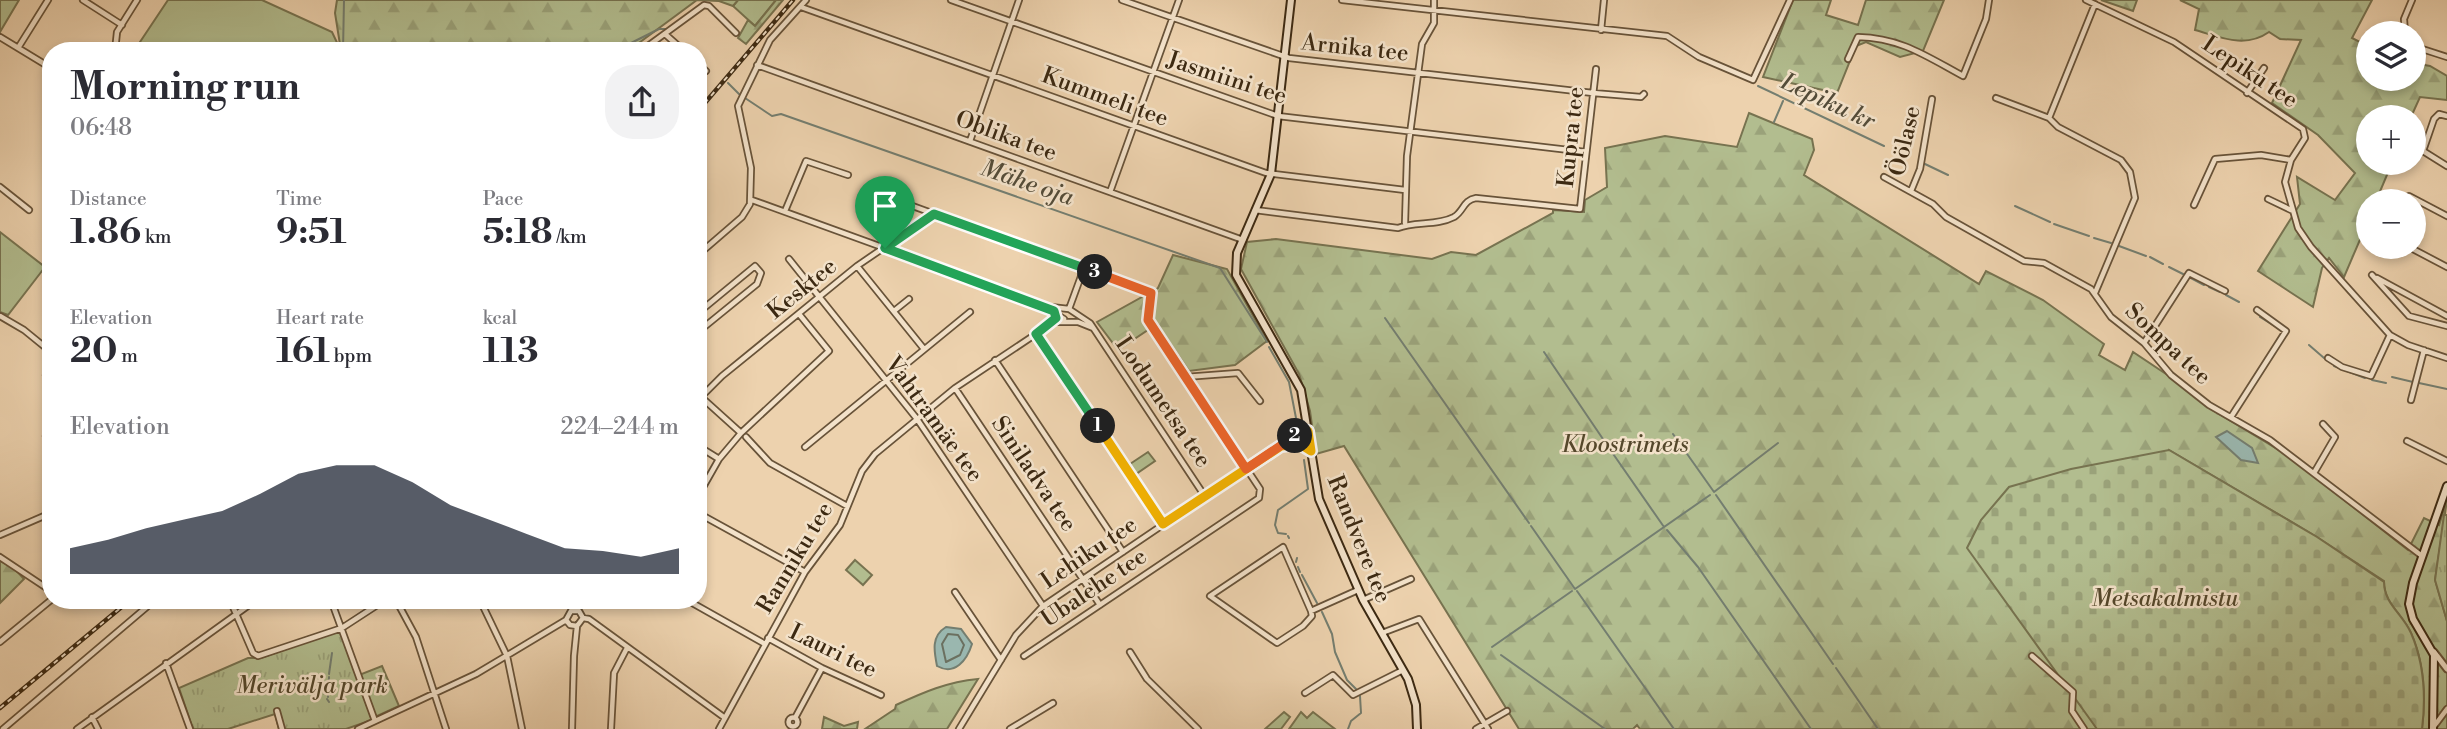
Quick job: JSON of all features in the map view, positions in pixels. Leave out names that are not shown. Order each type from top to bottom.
[{"type":"main road","name":"Randvere tee","points":[[1291,0],[1271,174],[1235,260],[1238,281],[1294,376],[1303,400],[1319,499],[1358,590],[1413,691],[1417,729]]},
{"type":"main road","points":[[1291,443],[1300,444],[1311,451]]},
{"type":"main road","points":[[2433,729],[2433,652],[2413,619],[2409,604],[2422,556],[2447,486]]},
{"type":"street","points":[[18,47],[48,0]]},
{"type":"street","points":[[83,0],[122,24]]},
{"type":"street","points":[[115,42],[122,24],[137,0]]},
{"type":"street","points":[[707,247],[742,217],[752,200],[751,168],[738,106],[770,40],[806,0]]},
{"type":"street","name":"Jasmiini tee","points":[[951,0],[1278,116],[1586,152]]},
{"type":"street","points":[[970,141],[1019,0]]},
{"type":"street","name":"Arnika tee","points":[[1122,0],[1285,57],[1593,93],[1641,97],[1644,94]]},
{"type":"street","points":[[1110,192],[1179,0]]},
{"type":"street","points":[[1342,0],[1402,3],[1437,10],[1667,36],[1699,57],[1753,80],[1790,0]]},
{"type":"street","points":[[1255,210],[1398,228],[1405,223],[1410,131],[1422,44],[1431,32],[1437,10],[1434,0]]},
{"type":"street","points":[[1601,30],[1604,0]]},
{"type":"street","points":[[1848,60],[1858,37],[1884,37],[1903,44],[1963,76],[1986,19],[1989,0]]},
{"type":"street","name":"Lepiku tee","points":[[2086,0],[2174,42],[2246,93],[2303,128],[2305,138],[2291,160],[2285,182],[2298,228],[2311,247],[2390,335],[2447,358]]},
{"type":"street","points":[[2404,21],[2412,0]]},
{"type":"street","points":[[2049,117],[2095,4]]},
{"type":"street","points":[[654,42],[704,5],[709,6],[736,33]]},
{"type":"street","name":"Kummeli tee","points":[[801,7],[1271,174],[1405,190]]},
{"type":"street","points":[[665,34],[674,42]]},
{"type":"street","points":[[0,37],[42,62]]},
{"type":"street","points":[[2426,50],[2447,57]]},
{"type":"street","name":"Oblika tee","points":[[757,65],[1243,240]]},
{"type":"street","points":[[2246,93],[2264,68]]},
{"type":"street","name":"Kupra tee","points":[[1405,223],[1423,224],[1453,218],[1466,202],[1476,198],[1580,209],[1596,69]]},
{"type":"street","points":[[1996,98],[2049,117],[2058,127],[2121,160],[2134,182],[2135,198],[2095,293]]},
{"type":"street","name":"Öölase","points":[[1911,191],[1920,169],[1932,99]]},
{"type":"street","points":[[2447,116],[2439,114],[2434,119],[2423,151],[2447,166]]},
{"type":"street","points":[[2193,205],[2215,159],[2261,155],[2291,160]]},
{"type":"street","points":[[785,211],[806,161],[848,175]]},
{"type":"street","name":"Sompa tee","points":[[1884,177],[1933,204],[1946,217],[2024,261],[2044,263],[2095,293],[2111,317],[2144,343],[2171,375],[2208,405],[2231,417],[2314,472],[2422,556]]},
{"type":"street","points":[[0,187],[29,210]]},
{"type":"street","points":[[866,189],[1151,293],[1148,320],[1246,469]]},
{"type":"street","points":[[2268,199],[2293,211]]},
{"type":"street","points":[[752,200],[1042,305],[1064,318],[1093,328]]},
{"type":"street","points":[[2426,205],[2447,216]]},
{"type":"street","name":"Kesktee","points":[[707,390],[857,266],[934,214]]},
{"type":"street","points":[[2426,256],[2447,267]]},
{"type":"street","name":"Vahtramäe tee","points":[[789,259],[917,419],[1043,606]]},
{"type":"street","points":[[707,306],[755,266],[761,273],[757,284],[707,325]]},
{"type":"street","points":[[857,266],[924,349]]},
{"type":"street","points":[[1064,318],[1084,268]]},
{"type":"street","points":[[2144,343],[2189,273],[2225,291]]},
{"type":"street","points":[[2447,316],[2372,275],[2409,316],[2447,326]]},
{"type":"street","points":[[894,311],[909,299]]},
{"type":"street","points":[[1042,305],[1069,309]]},
{"type":"street","points":[[1064,318],[1073,316],[1069,309]]},
{"type":"street","name":"Lodumetsa tee","points":[[1069,309],[1084,317],[1093,328],[1204,495]]},
{"type":"street","points":[[2231,417],[2286,331],[2257,310]]},
{"type":"street","points":[[1054,311],[1054,321]]},
{"type":"street","points":[[805,447],[970,312]]},
{"type":"street","points":[[707,480],[719,459],[741,433],[774,399],[829,351],[799,314]]},
{"type":"street","points":[[0,316],[42,346]]},
{"type":"street","name":"Ranniku tee","points":[[719,729],[805,572],[835,535],[862,471],[875,454],[955,388],[1054,321],[1064,318]]},
{"type":"street","points":[[1036,334],[1163,524]]},
{"type":"street","points":[[2328,358],[2342,367],[2371,376],[2390,335]]},
{"type":"street","points":[[2411,400],[2424,350]]},
{"type":"street","points":[[995,360],[1123,552]]},
{"type":"street","points":[[1185,377],[1238,373],[1261,401]]},
{"type":"street","name":"Siniladva tee","points":[[955,388],[1100,605]]},
{"type":"street","points":[[707,404],[741,433]]},
{"type":"street","points":[[2314,472],[2335,437],[2323,424]]},
{"type":"street","name":"Lehiku tee","points":[[1281,446],[1309,434]]},
{"type":"street","name":"Lehiku tee","points":[[959,729],[1024,625],[1043,606],[1204,495],[1281,446],[1309,434]]},
{"type":"street","points":[[746,437],[771,463],[847,506]]},
{"type":"street","points":[[2407,441],[2447,461]]},
{"type":"street","points":[[707,452],[719,459]]},
{"type":"street","name":"Ubalehe tee","points":[[1024,656],[1259,499],[1260,489],[1246,469]]},
{"type":"street","points":[[0,535],[42,517]]},
{"type":"street","points":[[707,518],[805,572]]},
{"type":"street","points":[[1283,547],[1311,611],[1312,616],[1303,626],[1277,643],[1210,596],[1283,547]]},
{"type":"street","points":[[0,557],[42,585]]},
{"type":"street","points":[[1363,600],[1411,579]]},
{"type":"street","points":[[1311,611],[1358,590]]},
{"type":"street","points":[[955,592],[1001,660]]},
{"type":"street","points":[[0,642],[42,607]]},
{"type":"street","points":[[3,729],[144,609]]},
{"type":"street","points":[[236,609],[253,653],[265,656],[342,628],[371,609]]},
{"type":"street","points":[[77,729],[244,609]]},
{"type":"street","points":[[335,609],[376,721]]},
{"type":"street","points":[[401,609],[416,637],[446,729]]},
{"type":"street","points":[[484,609],[508,656],[522,729]]},
{"type":"street","points":[[703,609],[765,644]]},
{"type":"street","points":[[361,728],[436,695],[508,656],[566,621],[571,611],[579,611],[583,618]]},
{"type":"street","points":[[572,729],[577,626],[583,618]]},
{"type":"street","points":[[583,618],[589,619],[725,718]]},
{"type":"street","points":[[1381,634],[1419,619],[1486,727]]},
{"type":"street","points":[[566,621],[577,626]]},
{"type":"street","name":"Lauri tee","points":[[768,638],[822,668],[881,695]]},
{"type":"street","points":[[611,729],[614,673],[627,648]]},
{"type":"street","points":[[1130,652],[1147,679],[1198,729]]},
{"type":"street","points":[[2433,652],[2447,668]]},
{"type":"street","points":[[2032,656],[2073,692],[2072,711],[2084,729]]},
{"type":"street","points":[[166,663],[190,729]]},
{"type":"street","points":[[795,718],[822,668]]},
{"type":"street","points":[[1305,693],[1333,675],[1353,695],[1403,670]]},
{"type":"street","points":[[1010,729],[1054,703]]},
{"type":"street","points":[[2433,729],[2447,709]]},
{"type":"street","points":[[277,711],[282,729]]},
{"type":"street","points":[[1476,729],[1486,727],[1507,711]]},
{"type":"street","points":[[92,717],[98,729]]},
{"type":"green space","points":[[0,0],[19,0],[0,32]]},
{"type":"green space","points":[[168,0],[262,0],[332,32],[337,42],[140,42]]},
{"type":"green space","points":[[337,0],[697,0],[640,42],[340,42],[335,13]]},
{"type":"green space","points":[[697,0],[738,0],[733,6],[719,1]]},
{"type":"green space","points":[[738,0],[776,0],[755,26],[733,6]]},
{"type":"green space","points":[[776,0],[783,0],[746,44],[738,38],[748,20],[755,26]]},
{"type":"green space","points":[[1793,0],[1831,0],[1826,15],[1858,25],[1866,0],[1944,0],[1923,51],[1900,57],[1866,42],[1856,46],[1837,93],[1763,77]]},
{"type":"green space","points":[[2101,0],[2137,0],[2133,11]]},
{"type":"green space","points":[[2180,0],[2372,0],[2361,21],[2356,21],[2356,30],[2352,38],[2356,40],[2356,91],[2426,91],[2426,65],[2447,76],[2447,100],[2420,97],[2416,105],[2356,105],[2356,175],[2387,175],[2381,189],[2356,189],[2356,249],[2344,277],[2329,258],[2322,268],[2313,307],[2258,271],[2300,204],[2297,177],[2335,200],[2355,173],[2318,135],[2272,103],[2301,40],[2280,39],[2269,32],[2242,41],[2195,30],[2199,9]]},
{"type":"green space","name":"Kloostrimets","points":[[1749,113],[1812,139],[1814,150],[1804,175],[1979,284],[1986,271],[2043,300],[2104,344],[2099,355],[2125,370],[2133,352],[2187,388],[2206,406],[2287,455],[2408,550],[2424,518],[2439,525],[2447,500],[2435,580],[2447,621],[2447,729],[2422,729],[2424,692],[2419,656],[2411,633],[2387,596],[2384,581],[2317,537],[2169,450],[2093,722],[2097,729],[1640,729],[1637,725],[1633,729],[1519,729],[1344,446],[1316,454],[1310,411],[1299,374],[1241,269],[1247,242],[1276,239],[1432,259],[1451,252],[1476,255],[1553,213],[1553,210],[1584,212],[1585,200],[1607,187],[1605,148],[1665,136],[1737,147]]},
{"type":"green space","points":[[0,232],[42,265],[42,271],[8,315],[0,312]]},
{"type":"green space","points":[[1173,255],[1227,269],[1267,341],[1235,365],[1189,371],[1157,324],[1118,350],[1097,322],[1158,288]]},
{"type":"green space","name":"Metsakalmistu","points":[[2169,450],[2317,537],[2384,582],[2390,603],[2411,633],[2419,656],[2424,692],[2422,729],[2097,729],[1967,548],[1981,520],[2009,487],[2071,469]]},
{"type":"green space","points":[[1148,452],[1155,461],[1136,474],[1130,464]]},
{"type":"green space","points":[[2444,515],[2447,515],[2447,621],[2435,580]]},
{"type":"green space","points":[[855,560],[872,575],[863,585],[846,570]]},
{"type":"green space","points":[[0,561],[14,568],[24,579],[0,603]]},
{"type":"green space","name":"Merivälja park","points":[[340,630],[372,720],[346,729],[279,729],[275,714],[228,729],[193,729],[179,688],[248,658],[261,658]]},
{"type":"green space","points":[[382,666],[399,706],[375,717],[359,675]]},
{"type":"green space","points":[[978,679],[947,729],[865,729],[906,700],[946,685]]},
{"type":"green space","points":[[1284,712],[1290,717],[1281,729],[1265,729]]},
{"type":"green space","points":[[1301,712],[1307,718],[1313,712],[1335,729],[1289,729]]},
{"type":"green space","points":[[824,717],[844,726],[858,722],[857,729],[822,729]]},
{"type":"water","points":[[2227,431],[2252,448],[2258,463],[2241,460],[2216,437]]},
{"type":"water","points":[[946,627],[961,629],[972,644],[959,665],[943,669],[937,666],[935,649],[938,635]]},
{"type":"waterway","name":"Mähe oja","points":[[343,42],[344,0]]},
{"type":"waterway","name":"Mähe oja","points":[[633,42],[659,29],[668,29]]},
{"type":"waterway","name":"Mähe oja","points":[[728,83],[739,94]]},
{"type":"waterway","name":"Lepiku kr","points":[[1758,86],[1884,146]]},
{"type":"waterway","name":"Mähe oja","points":[[745,98],[772,116],[781,114],[1220,268],[1267,342]]},
{"type":"waterway","points":[[1774,122],[1783,101]]},
{"type":"waterway","name":"Lepiku kr","points":[[1925,164],[1948,175]]},
{"type":"waterway","name":"Lepiku kr","points":[[2015,206],[2050,222]]},
{"type":"waterway","name":"Lepiku kr","points":[[2054,224],[2089,236]]},
{"type":"waterway","name":"Lepiku kr","points":[[2094,238],[2111,243]]},
{"type":"waterway","name":"Lepiku kr","points":[[2119,246],[2146,256]]},
{"type":"waterway","name":"Lepiku kr","points":[[2150,257],[2163,264]]},
{"type":"waterway","name":"Lepiku kr","points":[[2169,267],[2183,274]]},
{"type":"waterway","name":"Lepiku kr","points":[[2189,277],[2204,285]]},
{"type":"waterway","name":"Lepiku kr","points":[[2209,287],[2220,292]]},
{"type":"waterway","name":"Lepiku kr","points":[[2226,295],[2239,302]]},
{"type":"waterway","name":"Lepiku kr","points":[[2260,317],[2281,330]]},
{"type":"waterway","points":[[1385,318],[1529,523]]},
{"type":"waterway","name":"Lepiku kr","points":[[2309,345],[2324,358]]},
{"type":"waterway","name":"Mähe oja","points":[[1269,347],[1289,382],[1296,418]]},
{"type":"waterway","points":[[1544,352],[1607,445]]},
{"type":"waterway","name":"Lepiku kr","points":[[2334,366],[2365,378]]},
{"type":"waterway","name":"Lepiku kr","points":[[2392,377],[2413,382]]},
{"type":"waterway","name":"Lepiku kr","points":[[2372,380],[2386,383]]},
{"type":"waterway","name":"Lepiku kr","points":[[2419,383],[2447,389]]},
{"type":"waterway","points":[[1673,434],[1714,492],[1778,443]]},
{"type":"waterway","points":[[1609,448],[1664,527]]},
{"type":"waterway","points":[[1286,534],[1278,533],[1275,525],[1278,510],[1308,489],[1304,460]]},
{"type":"waterway","points":[[1531,526],[1575,589],[1710,495]]},
{"type":"waterway","points":[[1716,495],[1833,664]]},
{"type":"waterway","points":[[1667,530],[1698,567],[1811,729]]},
{"type":"waterway","name":"Mähe oja","points":[[1296,562],[1297,558]]},
{"type":"waterway","name":"Mähe oja","points":[[1298,567],[1300,572]]},
{"type":"waterway","name":"Mähe oja","points":[[1302,575],[1317,603]]},
{"type":"waterway","points":[[1492,647],[1572,591]]},
{"type":"waterway","points":[[1577,591],[1674,729]]},
{"type":"waterway","points":[[1322,612],[1347,680],[1356,689]]},
{"type":"waterway","points":[[329,674],[332,653]]},
{"type":"waterway","points":[[1501,655],[1605,729]]},
{"type":"waterway","points":[[1836,668],[1878,729]]},
{"type":"waterway","points":[[328,697],[329,677]]},
{"type":"waterway","name":"Mähe oja","points":[[1348,729],[1351,721],[1361,713],[1360,696]]},
{"type":"railway","points":[[707,100],[793,0]]},
{"type":"railway","points":[[0,708],[119,609]]},
{"type":"route","points":[[885,248],[934,214],[1149,292],[1152,300],[1148,320],[1246,469],[1293,437],[1304,431],[1308,431],[1311,451],[1300,444],[1281,446],[1246,469],[1204,495],[1163,524],[1036,334],[1054,322],[1054,311],[885,248]]}]
